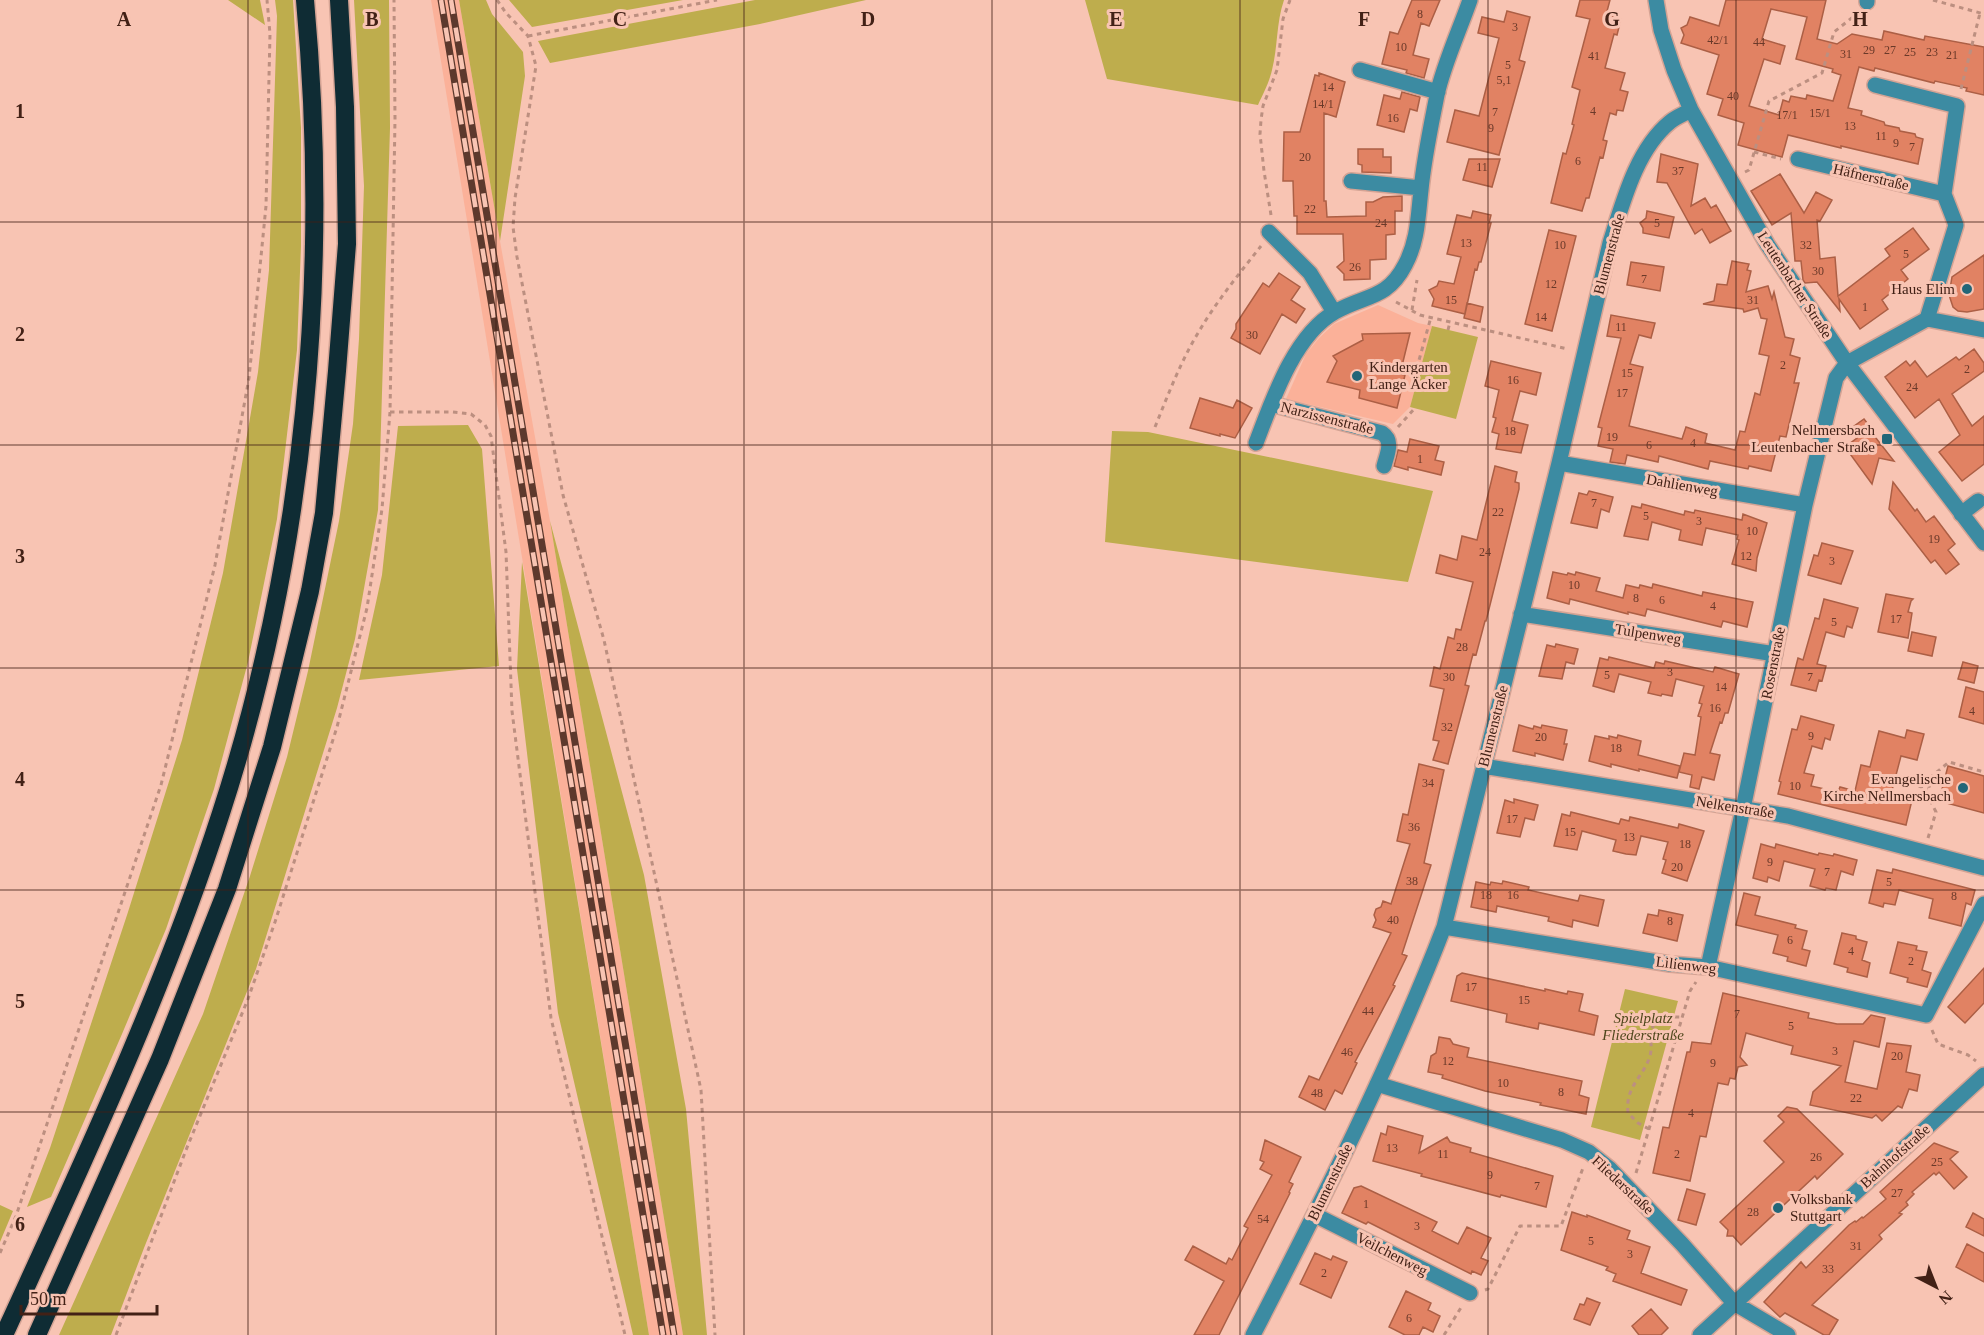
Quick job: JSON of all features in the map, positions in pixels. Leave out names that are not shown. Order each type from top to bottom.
[{"type":"highway","points":[[4,1335],[125,1065],[191,902],[222,812],[240,750],[272,622],[289,531],[303,430],[312,330],[314,175],[305,0]]},
{"type":"highway","points":[[37,1335],[160,1059],[227,889],[272,747],[310,591],[324,513],[347,244],[345,108],[339,0]]},
{"type":"street","points":[[1256,442],[1288,366],[1305,340],[1334,312],[1382,294],[1404,267],[1418,230],[1421,189],[1438,92],[1470,0]]},
{"type":"street","name":"Leutenbacher Straße","points":[[1656,0],[1661,30],[1674,70],[1691,110],[1786,273],[1847,363],[1984,543]]},
{"type":"street","points":[[1360,70],[1438,92]]},
{"type":"street","points":[[1875,85],[1957,106],[1944,194],[1956,225],[1927,319]]},
{"type":"street","name":"Blumenstraße","points":[[1253,1335],[1315,1215],[1377,1084],[1444,927],[1559,463],[1610,243],[1637,168],[1652,142],[1671,122],[1691,110]]},
{"type":"street","name":"Häfnerstraße","points":[[1798,159],[1944,194]]},
{"type":"street","points":[[1351,181],[1421,189]]},
{"type":"street","points":[[1269,232],[1310,273],[1334,312]]},
{"type":"street","points":[[1847,363],[1927,319],[1984,330]]},
{"type":"street","name":"Rosenstraße","points":[[1708,967],[1805,505],[1836,378],[1847,363]]},
{"type":"street","name":"Narzissenstraße","points":[[1271,404],[1382,433],[1388,437],[1390,442],[1384,466]]},
{"type":"street","name":"Dahlienweg","points":[[1559,463],[1805,505]]},
{"type":"street","points":[[1961,514],[1978,501]]},
{"type":"street","name":"Tulpenweg","points":[[1521,614],[1775,654]]},
{"type":"street","name":"Nelkenstraße","points":[[1483,766],[1788,816],[1984,868]]},
{"type":"street","points":[[1926,1015],[1984,904]]},
{"type":"street","name":"Lilienweg","points":[[1444,927],[1670,964],[1708,967],[1926,1015]]},
{"type":"street","name":"Bahnhofstraße","points":[[1700,1335],[1980,1068]]},
{"type":"street","name":"Fliederstraße","points":[[1377,1084],[1562,1140],[1588,1152],[1632,1189],[1734,1303],[1788,1335]]},
{"type":"street","name":"Veilchenweg","points":[[1315,1215],[1470,1293]]},
{"type":"path","points":[[0,1253],[20,1205],[161,785],[215,565],[249,378],[266,206],[270,34],[267,0]]},
{"type":"path","points":[[116,1335],[186,1150],[248,999],[337,727],[367,608],[382,509],[390,412],[395,119],[394,0]]},
{"type":"path","points":[[497,0],[528,36],[536,66],[515,198],[513,226],[517,257],[563,495],[604,640],[701,1090],[715,1335]]},
{"type":"path","points":[[528,36],[717,0]]},
{"type":"path","points":[[1155,427],[1197,334],[1272,227],[1260,134],[1261,120],[1263,106],[1277,70],[1283,19],[1290,0]]},
{"type":"path","points":[[1933,0],[1982,13],[1957,106]]},
{"type":"path","points":[[1731,180],[1749,170],[1769,101],[1822,73],[1834,32],[1866,8],[1867,1]]},
{"type":"path","points":[[1754,152],[1789,161],[1798,159]]},
{"type":"path","points":[[1382,294],[1420,315],[1584,353]]},
{"type":"path","points":[[1401,368],[1416,371],[1431,317]]},
{"type":"path","points":[[1448,330],[1450,322]]},
{"type":"path","points":[[1388,437],[1416,408]]},
{"type":"path","points":[[390,412],[471,414],[485,425],[491,436],[506,552],[508,661],[512,711],[551,1018],[626,1335]]},
{"type":"path","points":[[1924,852],[1936,812],[1927,794],[1932,776],[1949,762],[1983,773]]},
{"type":"path","points":[[1893,778],[1928,789]]},
{"type":"path","points":[[1632,1189],[1690,991],[1708,967]]},
{"type":"path","points":[[1926,1015],[1938,1044],[1968,1055],[1980,1068]]},
{"type":"path","points":[[1649,1129],[1628,1113],[1627,1098],[1650,1054],[1651,1032],[1654,1023],[1661,1019],[1682,1017]]},
{"type":"path","points":[[1444,1335],[1470,1293],[1488,1289],[1520,1226],[1561,1226],[1588,1152]]},
{"type":"shaded area","points":[[431,0],[459,0],[550,521],[683,1335],[649,1335]]},
{"type":"shaded area","name":"Kindergarten Lange Äcker","points":[[1378,305],[1418,323],[1432,326],[1410,407],[1393,424],[1286,399],[1306,354],[1319,338],[1334,324]]},
{"type":"green space","points":[[228,0],[260,0],[265,25]]},
{"type":"green space","points":[[275,0],[293,0],[301,128],[301,246],[297,350],[277,519],[248,662],[214,789],[166,929],[51,1197],[27,1207],[50,1148],[182,740],[223,573],[258,372],[269,270],[277,16]]},
{"type":"green space","points":[[354,0],[389,0],[390,128],[378,510],[355,639],[337,708],[256,969],[111,1335],[59,1335],[203,1014],[250,876],[287,757],[308,671],[339,521],[353,424],[359,339],[364,186]]},
{"type":"green space","points":[[459,0],[486,0],[492,14],[523,52],[525,76],[500,241]]},
{"type":"green space","points":[[509,0],[683,0],[532,27]]},
{"type":"green space","points":[[755,0],[866,0],[760,24],[550,63],[538,41]]},
{"type":"green space","points":[[1085,0],[1284,0],[1272,70],[1258,105],[1107,79]]},
{"type":"green space","points":[[1432,326],[1478,337],[1456,419],[1410,407]]},
{"type":"green space","points":[[468,425],[482,449],[499,666],[359,680],[382,575],[398,426]]},
{"type":"green space","points":[[1112,431],[1148,432],[1433,491],[1408,582],[1105,542]]},
{"type":"green space","points":[[550,521],[644,875],[686,1109],[707,1335],[683,1335]]},
{"type":"green space","points":[[522,562],[649,1335],[633,1335],[558,1013],[517,669]]},
{"type":"green space","name":"Spielplatz Fliederstraße","points":[[1625,989],[1678,1001],[1640,1140],[1591,1127]]},
{"type":"green space","points":[[0,1205],[13,1211],[0,1242]]},
{"type":"building","points":[[1412,0],[1440,0],[1429,26],[1421,23],[1413,55],[1429,59],[1424,78],[1406,73],[1407,70],[1382,64],[1390,32],[1398,34]]},
{"type":"building","points":[[1580,0],[1610,0],[1606,15],[1621,19],[1617,35],[1614,34],[1605,68],[1625,73],[1620,90],[1628,92],[1623,111],[1617,110],[1616,115],[1610,113],[1603,140],[1607,141],[1603,158],[1600,157],[1589,198],[1586,198],[1582,211],[1551,203],[1563,153],[1566,154],[1574,125],[1572,124],[1580,90],[1572,87],[1590,19],[1576,16]]},
{"type":"building","points":[[1726,0],[1826,0],[1817,39],[1837,44],[1852,34],[1882,40],[1884,31],[1924,40],[1925,36],[1984,47],[1984,95],[1966,91],[1967,88],[1935,81],[1934,83],[1875,68],[1874,71],[1859,67],[1848,108],[1862,111],[1861,115],[1923,139],[1918,164],[1788,135],[1782,157],[1738,145],[1744,123],[1718,115],[1723,99],[1707,94],[1719,55],[1681,43],[1684,35],[1681,28],[1687,25],[1690,17],[1719,26]],"holes":[[[1771,9],[1807,17],[1796,59],[1833,69],[1832,72],[1841,75],[1833,101],[1807,95],[1806,99],[1791,96],[1789,102],[1783,100],[1779,115],[1749,106],[1764,59],[1780,64],[1785,46],[1762,39]]]},
{"type":"building","points":[[1507,11],[1530,17],[1519,60],[1525,62],[1499,155],[1447,142],[1455,110],[1479,116],[1499,38],[1478,33],[1482,17],[1504,22]]},
{"type":"building","points":[[1319,73],[1345,82],[1336,117],[1324,113],[1324,201],[1326,201],[1327,217],[1366,216],[1366,202],[1373,202],[1383,197],[1402,196],[1402,211],[1395,211],[1395,234],[1386,235],[1386,259],[1370,260],[1370,279],[1344,280],[1344,274],[1337,267],[1344,261],[1343,234],[1297,234],[1293,181],[1283,181],[1284,132],[1300,132],[1315,75],[1319,76]]},
{"type":"building","points":[[1402,92],[1420,97],[1417,111],[1410,109],[1404,132],[1377,125],[1384,95],[1400,99]]},
{"type":"building","points":[[1358,149],[1383,149],[1383,157],[1391,157],[1391,173],[1362,172],[1362,165],[1358,164]]},
{"type":"building","points":[[1661,154],[1698,164],[1691,206],[1705,198],[1711,208],[1716,205],[1731,231],[1710,243],[1702,229],[1695,234],[1667,183],[1657,182]]},
{"type":"building","points":[[1469,159],[1500,159],[1492,187],[1463,180]]},
{"type":"building","points":[[1780,174],[1804,213],[1816,192],[1832,200],[1820,221],[1817,220],[1820,259],[1835,257],[1838,296],[1890,256],[1885,249],[1913,228],[1929,249],[1901,270],[1908,279],[1882,300],[1888,309],[1860,329],[1839,299],[1840,311],[1817,282],[1805,283],[1803,280],[1801,261],[1795,261],[1791,213],[1772,225],[1751,191]]},
{"type":"building","points":[[1473,211],[1491,215],[1489,223],[1491,223],[1481,262],[1477,270],[1475,269],[1465,314],[1432,306],[1434,299],[1429,290],[1437,286],[1439,281],[1454,284],[1461,257],[1447,254],[1457,215],[1471,218]]},
{"type":"building","points":[[1647,211],[1674,217],[1669,238],[1643,233],[1640,223],[1646,218]]},
{"type":"building","points":[[1549,230],[1576,236],[1552,331],[1525,324]]},
{"type":"building","name":"Haus Elim","points":[[1984,255],[1984,309],[1958,311],[1953,307],[1949,295],[1952,277]]},
{"type":"building","points":[[1732,261],[1749,264],[1747,270],[1751,271],[1746,292],[1768,286],[1772,299],[1774,292],[1785,337],[1794,339],[1790,355],[1800,358],[1794,383],[1799,383],[1786,437],[1780,436],[1771,471],[1710,461],[1708,469],[1659,456],[1658,462],[1627,455],[1625,464],[1610,462],[1613,449],[1598,446],[1602,428],[1598,427],[1621,338],[1607,336],[1611,315],[1655,323],[1651,338],[1639,335],[1630,364],[1643,367],[1629,426],[1682,439],[1686,427],[1707,434],[1705,443],[1735,450],[1740,431],[1745,432],[1755,393],[1760,395],[1769,356],[1759,354],[1767,319],[1761,318],[1758,308],[1744,312],[1743,309],[1703,304],[1714,301],[1717,284],[1727,285]]},
{"type":"building","points":[[1631,262],[1664,267],[1660,291],[1627,285]]},
{"type":"building","points":[[1279,273],[1300,287],[1291,300],[1305,309],[1296,323],[1282,314],[1260,354],[1231,338],[1236,324],[1263,283],[1269,287]]},
{"type":"building","points":[[1467,303],[1483,307],[1480,322],[1464,318]]},
{"type":"building","points":[[1410,333],[1400,374],[1405,375],[1397,408],[1359,398],[1360,390],[1327,382],[1337,361],[1333,356],[1363,340],[1362,334]]},
{"type":"building","points":[[1974,349],[1984,363],[1984,371],[1952,394],[1972,426],[1984,416],[1984,464],[1962,481],[1939,452],[1960,435],[1939,399],[1915,418],[1885,377],[1906,361],[1910,366],[1915,361],[1927,377],[1956,357],[1959,360]]},
{"type":"building","points":[[1491,361],[1541,373],[1536,395],[1520,391],[1512,421],[1528,425],[1521,453],[1496,449],[1499,434],[1492,432],[1499,390],[1485,386]]},
{"type":"building","points":[[1200,398],[1233,408],[1237,400],[1252,408],[1235,438],[1190,428]]},
{"type":"building","points":[[1864,419],[1894,461],[1879,458],[1872,484],[1845,447],[1857,438],[1850,429]]},
{"type":"building","points":[[1410,439],[1439,446],[1435,460],[1444,462],[1441,475],[1394,466],[1398,450],[1407,452]]},
{"type":"building","points":[[1495,466],[1517,472],[1515,482],[1519,483],[1519,489],[1486,621],[1476,655],[1473,654],[1465,685],[1469,686],[1448,764],[1433,760],[1439,741],[1433,740],[1444,689],[1430,686],[1434,667],[1440,669],[1448,637],[1454,639],[1456,629],[1461,630],[1473,582],[1436,573],[1440,555],[1457,560],[1462,536],[1477,540]]},
{"type":"building","points":[[1893,482],[1926,522],[1934,516],[1955,544],[1948,550],[1959,564],[1946,574],[1935,560],[1931,563],[1889,509]]},
{"type":"building","points":[[1589,491],[1613,497],[1609,512],[1601,509],[1597,528],[1571,523],[1579,493],[1587,495]]},
{"type":"building","points":[[1642,504],[1684,515],[1685,511],[1694,513],[1695,510],[1742,520],[1743,514],[1767,523],[1757,558],[1756,571],[1732,564],[1739,540],[1738,535],[1706,528],[1702,545],[1679,540],[1681,530],[1652,522],[1648,540],[1624,536],[1632,506],[1641,508]]},
{"type":"building","points":[[1822,543],[1853,551],[1841,584],[1808,575],[1814,555],[1818,556]]},
{"type":"building","points":[[1553,572],[1575,575],[1576,572],[1600,578],[1596,591],[1623,598],[1626,585],[1652,588],[1653,584],[1702,596],[1703,592],[1753,602],[1747,627],[1723,621],[1721,627],[1647,609],[1645,616],[1628,612],[1628,614],[1570,599],[1569,604],[1547,598]]},
{"type":"building","points":[[1886,594],[1913,599],[1908,612],[1912,613],[1908,638],[1878,632]]},
{"type":"building","points":[[1824,599],[1858,608],[1852,628],[1847,626],[1844,637],[1826,632],[1817,664],[1826,666],[1822,681],[1819,680],[1816,691],[1791,685],[1798,658],[1803,660],[1815,618],[1819,619]]},
{"type":"building","points":[[1912,632],[1936,637],[1932,656],[1908,651]]},
{"type":"building","points":[[1556,644],[1578,649],[1574,664],[1566,662],[1562,679],[1539,676],[1547,645],[1555,647]]},
{"type":"building","points":[[1609,657],[1654,668],[1656,662],[1664,664],[1665,661],[1713,672],[1715,667],[1739,674],[1728,713],[1725,713],[1722,723],[1720,722],[1710,753],[1720,755],[1714,780],[1702,777],[1699,789],[1690,787],[1692,775],[1679,772],[1684,753],[1695,755],[1701,717],[1698,716],[1702,704],[1699,703],[1704,686],[1676,679],[1672,696],[1662,694],[1661,696],[1648,693],[1651,682],[1619,674],[1614,692],[1593,686],[1600,658],[1608,660]]},
{"type":"building","points":[[1963,662],[1978,666],[1974,683],[1958,679]]},
{"type":"building","points":[[1966,687],[1984,692],[1984,724],[1959,717]]},
{"type":"building","points":[[1801,716],[1834,725],[1830,740],[1825,738],[1822,749],[1812,746],[1804,773],[1814,775],[1811,786],[1838,792],[1840,787],[1855,791],[1861,765],[1870,767],[1879,731],[1905,738],[1907,730],[1924,734],[1917,760],[1901,756],[1891,794],[1912,800],[1906,825],[1778,794],[1792,729],[1797,730]]},
{"type":"building","points":[[1519,725],[1533,729],[1534,726],[1541,728],[1542,725],[1567,730],[1564,744],[1567,744],[1563,760],[1535,753],[1535,756],[1513,751]]},
{"type":"building","points":[[1618,735],[1641,741],[1638,755],[1680,766],[1677,778],[1589,761],[1595,736],[1609,739],[1609,736],[1617,738]]},
{"type":"building","points":[[1419,764],[1444,770],[1424,863],[1431,865],[1402,954],[1407,956],[1393,985],[1395,986],[1355,1062],[1357,1063],[1342,1094],[1335,1090],[1325,1110],[1299,1097],[1309,1076],[1319,1080],[1391,933],[1373,927],[1376,920],[1374,915],[1383,901],[1391,904],[1410,844],[1397,841],[1403,814],[1408,815]]},
{"type":"building","name":"Evangelische Kirche Nellmersbach","points":[[1948,766],[1984,776],[1984,813],[1939,801]]},
{"type":"building","points":[[1514,799],[1538,805],[1534,820],[1525,818],[1520,837],[1497,833],[1505,800],[1514,803]]},
{"type":"building","points":[[1571,812],[1619,824],[1621,819],[1629,821],[1630,817],[1678,828],[1679,824],[1704,831],[1687,881],[1662,873],[1668,842],[1641,836],[1636,855],[1626,854],[1613,851],[1616,840],[1582,831],[1577,850],[1554,846],[1562,814],[1570,816]]},
{"type":"building","points":[[1761,844],[1775,848],[1776,844],[1818,855],[1819,853],[1833,856],[1834,854],[1857,860],[1853,875],[1841,871],[1836,890],[1810,886],[1815,869],[1784,861],[1779,881],[1768,877],[1767,882],[1753,878]]},
{"type":"building","points":[[1893,869],[1975,890],[1971,905],[1966,903],[1961,926],[1929,918],[1933,899],[1899,890],[1895,905],[1884,903],[1883,907],[1869,903],[1877,870],[1892,873]]},
{"type":"building","points":[[1503,881],[1529,887],[1528,890],[1578,901],[1580,895],[1604,900],[1598,926],[1573,920],[1572,927],[1548,921],[1549,917],[1497,906],[1496,912],[1471,907],[1476,882],[1490,885],[1491,882],[1502,884]]},
{"type":"building","points":[[1744,893],[1760,897],[1755,915],[1796,925],[1795,928],[1807,931],[1802,949],[1810,951],[1806,966],[1787,961],[1788,957],[1773,953],[1778,935],[1736,925]]},
{"type":"building","points":[[1659,910],[1683,915],[1677,941],[1643,933],[1648,914],[1658,916]]},
{"type":"building","points":[[1842,933],[1856,936],[1856,939],[1867,942],[1862,960],[1870,963],[1867,977],[1847,972],[1848,968],[1834,964]]},
{"type":"building","points":[[1898,942],[1917,946],[1916,950],[1927,952],[1922,970],[1931,973],[1927,987],[1907,982],[1908,978],[1890,973]]},
{"type":"building","points":[[1984,968],[1984,1003],[1965,1023],[1948,1007]]},
{"type":"building","points":[[1462,973],[1545,991],[1545,989],[1567,994],[1568,991],[1583,994],[1579,1011],[1598,1016],[1594,1035],[1539,1023],[1538,1029],[1506,1022],[1507,1014],[1451,1001],[1457,976]]},
{"type":"building","points":[[1723,993],[1809,1013],[1808,1018],[1837,1024],[1863,1024],[1871,1015],[1885,1018],[1879,1047],[1854,1041],[1845,1082],[1877,1089],[1887,1043],[1911,1046],[1906,1072],[1920,1075],[1917,1091],[1909,1089],[1902,1108],[1898,1106],[1882,1121],[1876,1115],[1872,1118],[1810,1105],[1813,1092],[1841,1066],[1791,1054],[1793,1046],[1746,1033],[1740,1057],[1747,1065],[1738,1067],[1735,1079],[1730,1078],[1728,1085],[1718,1083],[1706,1137],[1700,1136],[1690,1181],[1653,1173],[1663,1127],[1669,1128],[1687,1052],[1690,1052],[1692,1042],[1711,1044]]},
{"type":"building","points":[[1439,1037],[1450,1039],[1453,1044],[1469,1048],[1467,1057],[1582,1081],[1579,1095],[1589,1098],[1586,1114],[1485,1091],[1442,1078],[1443,1075],[1428,1072],[1431,1056],[1436,1053]]},
{"type":"building","points":[[1787,1107],[1797,1109],[1843,1154],[1817,1179],[1815,1176],[1741,1245],[1733,1236],[1727,1236],[1728,1230],[1720,1222],[1784,1162],[1764,1141],[1784,1122],[1778,1116]]},
{"type":"building","points":[[1388,1126],[1423,1136],[1419,1153],[1447,1137],[1450,1142],[1471,1148],[1470,1152],[1553,1176],[1546,1207],[1421,1176],[1422,1174],[1373,1161],[1381,1133],[1386,1135]]},
{"type":"building","points":[[1265,1140],[1301,1157],[1289,1182],[1293,1184],[1290,1193],[1219,1335],[1194,1335],[1224,1281],[1185,1260],[1193,1246],[1226,1264],[1229,1258],[1232,1260],[1248,1228],[1244,1226],[1272,1175],[1260,1169],[1264,1162],[1260,1160]]},
{"type":"building","points":[[1934,1143],[1958,1152],[1950,1159],[1967,1177],[1954,1189],[1939,1172],[1936,1175],[1934,1173],[1912,1192],[1914,1194],[1906,1202],[1908,1205],[1899,1213],[1902,1214],[1879,1235],[1882,1239],[1812,1305],[1838,1320],[1829,1335],[1824,1335],[1785,1313],[1780,1317],[1764,1302],[1801,1262],[1806,1268],[1849,1225],[1863,1218],[1886,1199],[1880,1192]]},
{"type":"building","points":[[1361,1186],[1437,1222],[1432,1231],[1458,1244],[1467,1227],[1491,1238],[1481,1258],[1488,1261],[1481,1275],[1472,1271],[1471,1274],[1368,1222],[1366,1224],[1342,1213],[1354,1188]]},
{"type":"building","points":[[1687,1189],[1705,1194],[1696,1225],[1678,1220]]},
{"type":"building","points":[[1572,1212],[1587,1217],[1587,1215],[1630,1231],[1627,1239],[1650,1247],[1641,1273],[1687,1290],[1681,1305],[1613,1281],[1616,1274],[1606,1270],[1608,1267],[1561,1250]]},
{"type":"building","points":[[1973,1213],[1984,1219],[1984,1236],[1966,1227]]},
{"type":"building","points":[[1967,1244],[1984,1253],[1984,1282],[1956,1267]]},
{"type":"building","points":[[1315,1253],[1331,1260],[1333,1256],[1347,1262],[1331,1298],[1300,1284]]},
{"type":"building","points":[[1406,1291],[1431,1303],[1428,1310],[1440,1316],[1433,1332],[1423,1327],[1419,1335],[1405,1335],[1389,1327]]},
{"type":"building","points":[[1587,1298],[1600,1303],[1590,1325],[1574,1319],[1580,1304],[1584,1305]]},
{"type":"building","points":[[1651,1309],[1668,1328],[1661,1335],[1639,1335],[1632,1326]]},
{"type":"railway","points":[[441,0],[663,1335]]},
{"type":"railway","points":[[451,0],[674,1335]]},
{"type":"place","name":"Haus Elim","points":[[1967,289]]},
{"type":"place","name":"Kindergarten Lange Äcker","points":[[1357,376]]},
{"type":"place","name":"Nellmersbach Leutenbacher Straße","points":[[1887,439]]},
{"type":"place","name":"Evangelische Kirche Nellmersbach","points":[[1963,788]]},
{"type":"place","name":"Volksbank Stuttgart","points":[[1778,1208]]}]
